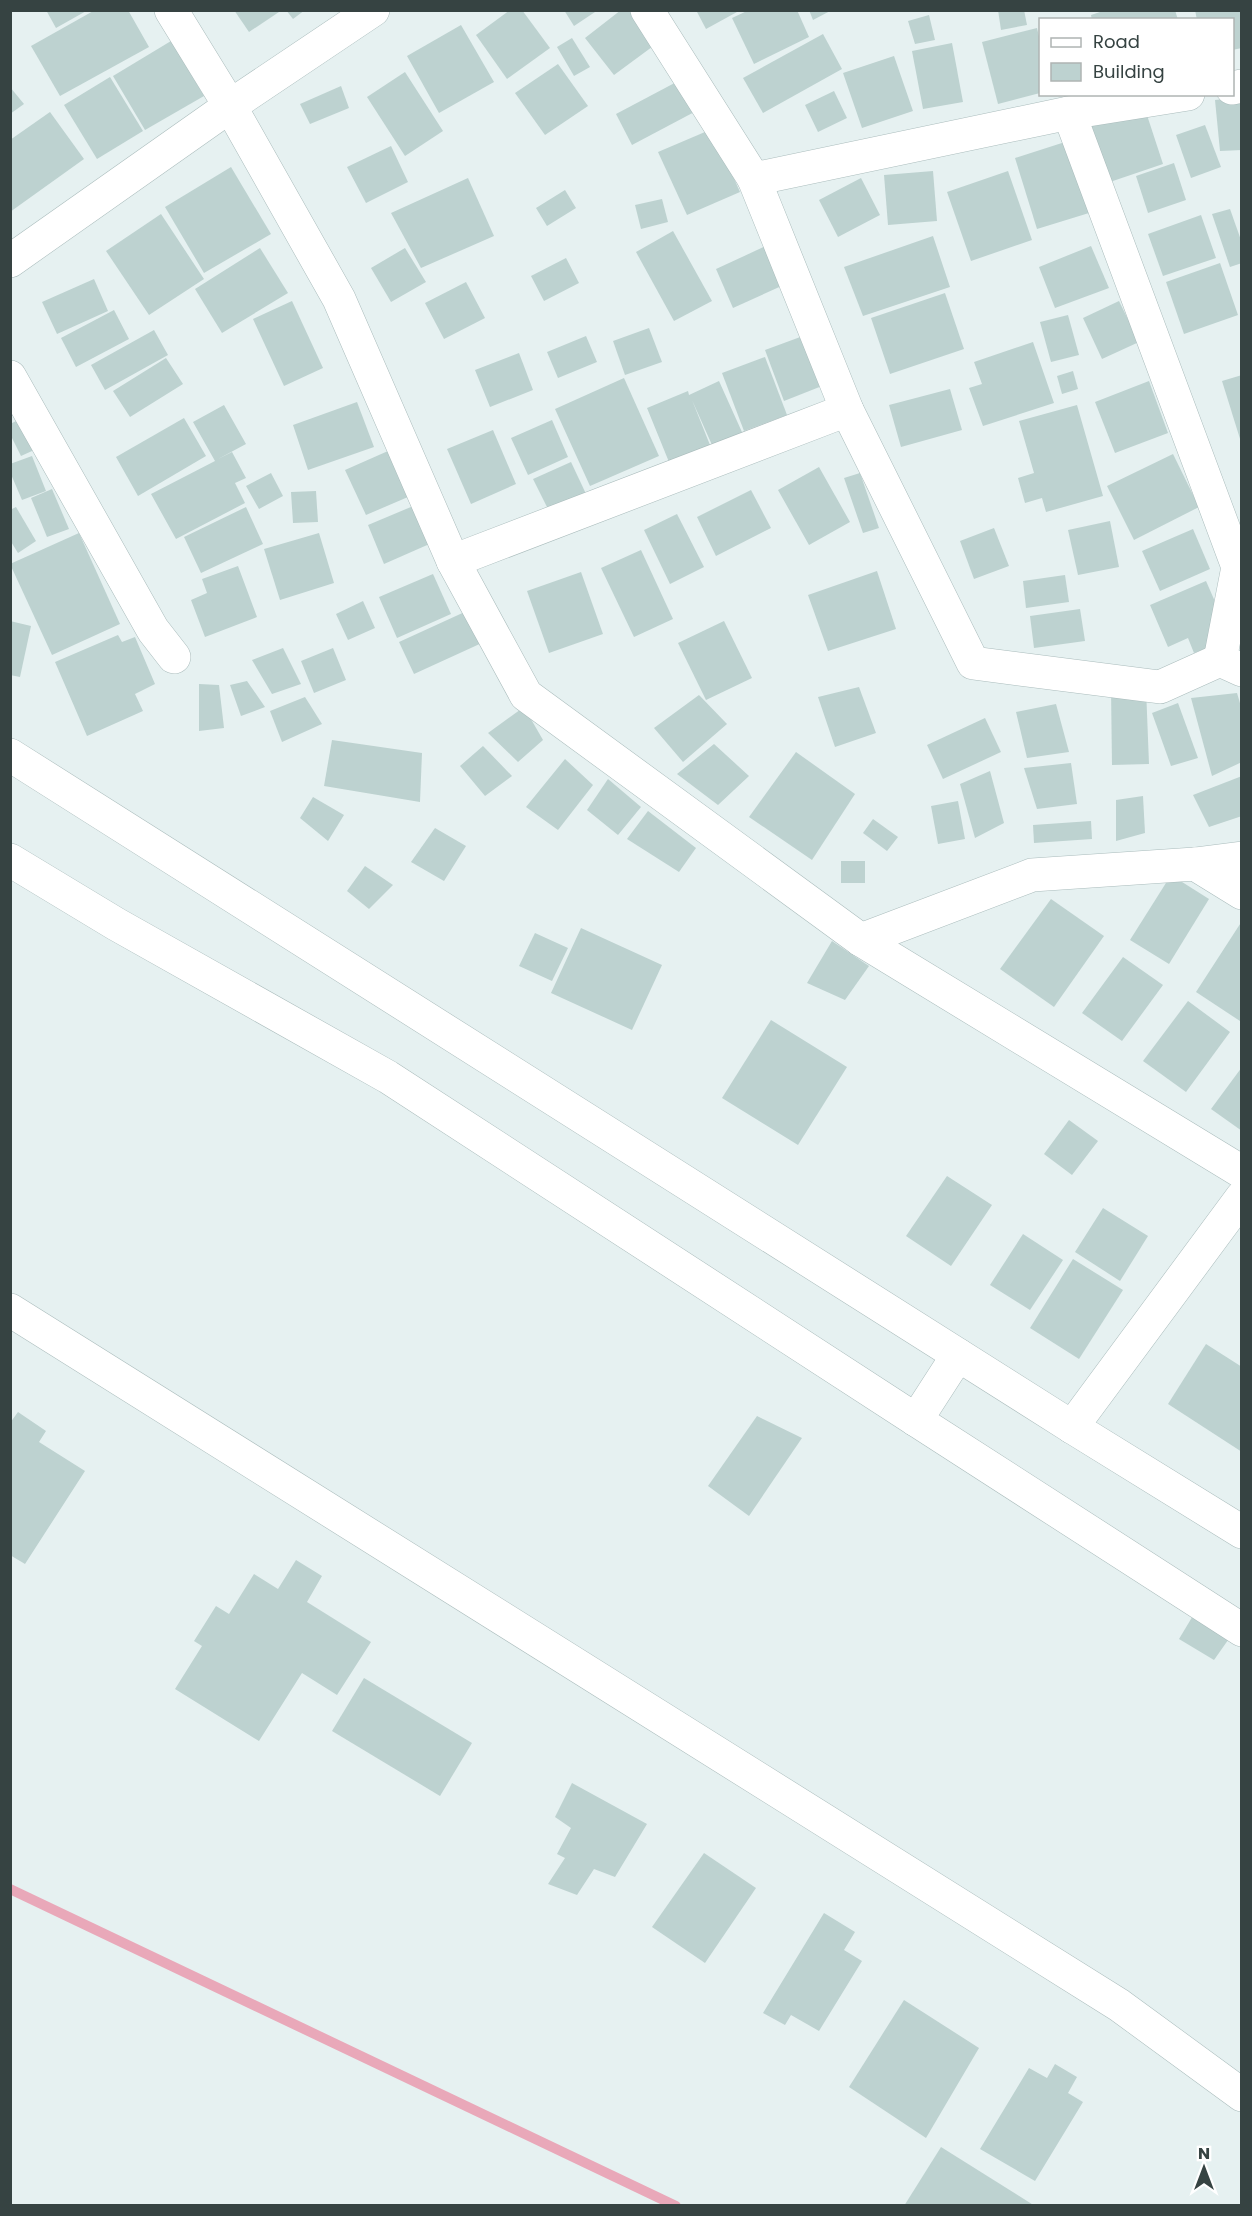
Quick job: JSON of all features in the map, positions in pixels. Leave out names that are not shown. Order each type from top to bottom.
[{"type":"street","points":[[171,10],[230,106],[339,299],[453,561],[525,695],[861,940],[1242,1172]]},
{"type":"street","points":[[10,261],[230,106],[373,10]]},
{"type":"street","points":[[647,10],[754,179],[847,410],[973,663],[1160,687],[1231,665],[1238,567],[1069,113]]},
{"type":"street","points":[[754,179],[1069,113],[1175,96]]},
{"type":"street","points":[[10,377],[153,630],[174,657]]},
{"type":"street","points":[[453,561],[847,410]]},
{"type":"street","points":[[10,754],[1072,1427],[1242,1532]]},
{"type":"street","points":[[861,940],[1032,875],[1195,864],[1242,858]]},
{"type":"street","points":[[10,860],[116,924],[388,1077],[1242,1630]]},
{"type":"street","points":[[1195,864],[1242,893]]},
{"type":"street","points":[[1072,1427],[1242,1197]]},
{"type":"street","points":[[10,1310],[1119,2005],[1242,2095]]},
{"type":"street","points":[[916,1420],[958,1355]]},
{"type":"building","points":[[46,10],[88,10],[56,28]]},
{"type":"building","points":[[95,10],[128,10],[149,47],[60,96],[31,46]]},
{"type":"building","points":[[234,10],[282,10],[249,32]]},
{"type":"building","points":[[286,10],[305,10],[293,19]]},
{"type":"building","points":[[510,10],[522,10],[550,48],[507,79],[476,35]]},
{"type":"building","points":[[564,10],[598,10],[574,26]]},
{"type":"building","points":[[621,10],[630,10],[656,44],[614,75],[585,38]]},
{"type":"building","points":[[696,10],[736,10],[737,12],[706,29]]},
{"type":"building","points":[[749,10],[797,10],[809,37],[754,64],[732,18]]},
{"type":"building","points":[[809,10],[832,10],[813,20]]},
{"type":"building","points":[[998,10],[1024,10],[1027,25],[1001,30]]},
{"type":"building","points":[[1106,10],[1175,10],[1177,18],[1092,18],[1091,15]]},
{"type":"building","points":[[1195,10],[1242,10],[1242,48],[1234,50],[1234,18],[1197,18]]},
{"type":"building","points":[[929,15],[935,40],[915,44],[908,21]]},
{"type":"building","points":[[461,25],[494,82],[439,113],[407,56]]},
{"type":"building","points":[[1037,28],[1039,93],[998,104],[982,42]]},
{"type":"building","points":[[823,34],[842,69],[763,113],[743,78]]},
{"type":"building","points":[[572,38],[590,67],[574,76],[557,47]]},
{"type":"building","points":[[171,41],[204,96],[145,130],[113,76]]},
{"type":"building","points":[[952,43],[963,102],[923,109],[912,51]]},
{"type":"building","points":[[894,56],[913,111],[862,128],[843,73]]},
{"type":"building","points":[[558,64],[588,106],[545,135],[515,93]]},
{"type":"building","points":[[405,72],[443,131],[405,156],[367,97]]},
{"type":"building","points":[[110,77],[143,131],[97,159],[64,105]]},
{"type":"building","points":[[684,78],[700,109],[632,145],[616,114]]},
{"type":"building","points":[[341,86],[349,108],[310,124],[300,104]]},
{"type":"building","points":[[10,87],[24,104],[10,114]]},
{"type":"building","points":[[834,91],[847,118],[818,132],[805,105]]},
{"type":"building","points":[[1242,97],[1242,150],[1220,151],[1215,100]]},
{"type":"building","points":[[1144,106],[1163,164],[1110,182],[1091,124]]},
{"type":"building","points":[[50,112],[84,159],[10,212],[10,140]]},
{"type":"building","points":[[1205,125],[1221,167],[1191,178],[1176,135]]},
{"type":"building","points":[[712,129],[740,192],[687,215],[658,152]]},
{"type":"building","points":[[1065,142],[1089,213],[1037,229],[1015,158]]},
{"type":"building","points":[[391,146],[408,182],[366,203],[347,167]]},
{"type":"building","points":[[1174,163],[1186,200],[1148,213],[1136,176]]},
{"type":"building","points":[[231,167],[271,234],[204,273],[165,207]]},
{"type":"building","points":[[933,171],[937,221],[888,225],[884,175]]},
{"type":"building","points":[[1008,171],[1032,240],[971,261],[947,192]]},
{"type":"building","points":[[468,178],[494,236],[421,268],[391,213]]},
{"type":"building","points":[[861,178],[880,215],[838,237],[819,200]]},
{"type":"building","points":[[565,190],[576,208],[547,226],[536,208]]},
{"type":"building","points":[[662,199],[668,222],[641,229],[635,205]]},
{"type":"building","points":[[1230,209],[1242,243],[1242,263],[1230,267],[1212,214]]},
{"type":"building","points":[[161,214],[204,279],[149,315],[106,251]]},
{"type":"building","points":[[1201,215],[1216,258],[1163,276],[1148,234]]},
{"type":"building","points":[[673,231],[712,301],[674,321],[636,252]]},
{"type":"building","points":[[933,236],[950,287],[863,316],[844,267]]},
{"type":"building","points":[[768,245],[786,284],[733,308],[716,269]]},
{"type":"building","points":[[1091,246],[1109,288],[1055,308],[1039,267]]},
{"type":"building","points":[[260,248],[288,293],[222,333],[195,289]]},
{"type":"building","points":[[405,248],[426,282],[391,302],[371,268]]},
{"type":"building","points":[[566,258],[579,283],[544,301],[531,276]]},
{"type":"building","points":[[1220,263],[1238,315],[1184,334],[1166,282]]},
{"type":"building","points":[[94,279],[108,311],[57,334],[42,302]]},
{"type":"building","points":[[466,282],[485,318],[444,339],[425,303]]},
{"type":"building","points":[[945,293],[964,349],[890,374],[871,318]]},
{"type":"building","points":[[292,301],[323,368],[284,386],[253,319]]},
{"type":"building","points":[[1119,301],[1139,342],[1102,359],[1083,318]]},
{"type":"building","points":[[114,310],[129,339],[76,367],[61,338]]},
{"type":"building","points":[[1068,315],[1079,355],[1051,362],[1040,322]]},
{"type":"building","points":[[649,328],[662,362],[625,375],[613,341]]},
{"type":"building","points":[[154,330],[168,355],[105,390],[91,365]]},
{"type":"building","points":[[586,336],[597,362],[558,378],[547,352]]},
{"type":"building","points":[[803,336],[822,386],[784,401],[765,350]]},
{"type":"building","points":[[1033,342],[1054,403],[983,426],[969,388],[982,384],[974,362]]},
{"type":"building","points":[[519,353],[533,390],[490,407],[475,370]]},
{"type":"building","points":[[765,357],[787,415],[744,431],[722,373]]},
{"type":"building","points":[[166,358],[183,384],[130,417],[113,391]]},
{"type":"building","points":[[1073,371],[1078,389],[1062,394],[1057,376]]},
{"type":"building","points":[[1242,375],[1242,442],[1241,442],[1222,381]]},
{"type":"building","points":[[624,378],[659,456],[590,486],[555,409]]},
{"type":"building","points":[[719,381],[746,441],[716,454],[692,400],[710,445],[669,462],[647,408],[688,391],[689,395]]},
{"type":"building","points":[[1149,381],[1168,433],[1115,453],[1095,402]]},
{"type":"building","points":[[950,389],[962,430],[901,447],[889,405]]},
{"type":"building","points":[[357,402],[374,447],[308,470],[293,425]]},
{"type":"building","points":[[224,405],[246,444],[218,459],[232,452],[246,478],[235,483],[245,503],[176,539],[151,494],[215,461],[193,422]]},
{"type":"building","points":[[1077,405],[1103,496],[1046,512],[1042,498],[1025,503],[1018,478],[1034,473],[1019,421]]},
{"type":"building","points":[[29,415],[43,446],[21,456],[10,434],[10,424]]},
{"type":"building","points":[[184,418],[206,456],[138,496],[116,457]]},
{"type":"building","points":[[552,420],[568,457],[528,475],[511,438]]},
{"type":"building","points":[[493,430],[516,484],[471,504],[447,449]]},
{"type":"building","points":[[388,451],[408,497],[366,515],[345,470]]},
{"type":"building","points":[[1173,454],[1199,507],[1134,540],[1107,486]]},
{"type":"building","points":[[32,456],[46,491],[22,500],[10,472],[10,464]]},
{"type":"building","points":[[571,462],[587,496],[550,513],[533,479]]},
{"type":"building","points":[[819,467],[850,522],[809,545],[778,490]]},
{"type":"building","points":[[271,473],[283,496],[259,509],[246,486]]},
{"type":"building","points":[[860,473],[879,528],[863,533],[844,478]]},
{"type":"building","points":[[52,489],[69,529],[47,537],[31,498]]},
{"type":"building","points":[[751,490],[771,528],[716,556],[697,517]]},
{"type":"building","points":[[316,491],[318,522],[293,523],[291,492]]},
{"type":"building","points":[[418,504],[434,542],[384,564],[368,525]]},
{"type":"building","points":[[16,507],[36,541],[18,553],[10,540],[10,510]]},
{"type":"building","points":[[246,507],[263,544],[201,573],[184,537]]},
{"type":"building","points":[[677,514],[704,567],[670,584],[644,530]]},
{"type":"building","points":[[1110,521],[1119,567],[1078,575],[1068,530]]},
{"type":"building","points":[[994,528],[1009,566],[974,579],[960,541]]},
{"type":"building","points":[[1193,529],[1210,569],[1160,591],[1142,551]]},
{"type":"building","points":[[79,533],[120,624],[52,655],[10,564]]},
{"type":"building","points":[[319,533],[334,583],[280,600],[264,549]]},
{"type":"building","points":[[641,550],[673,619],[634,637],[601,568]]},
{"type":"building","points":[[238,566],[257,617],[205,637],[191,600],[207,593],[202,579]]},
{"type":"building","points":[[877,571],[896,629],[828,651],[808,595]]},
{"type":"building","points":[[581,572],[603,634],[549,653],[527,591]]},
{"type":"building","points":[[433,574],[451,614],[397,638],[379,597]]},
{"type":"building","points":[[1065,575],[1069,602],[1026,608],[1023,581]]},
{"type":"building","points":[[1206,581],[1220,613],[1211,616],[1222,642],[1194,653],[1188,638],[1168,647],[1150,605]]},
{"type":"building","points":[[363,601],[375,628],[348,640],[336,614]]},
{"type":"building","points":[[1080,609],[1085,641],[1034,648],[1030,616]]},
{"type":"building","points":[[469,610],[484,642],[414,674],[399,642]]},
{"type":"building","points":[[10,621],[31,626],[20,677],[10,675]]},
{"type":"building","points":[[724,621],[752,678],[706,700],[678,643]]},
{"type":"building","points":[[118,635],[122,642],[135,637],[155,684],[135,694],[143,711],[87,736],[55,662]]},
{"type":"building","points":[[283,648],[301,684],[272,694],[252,660]]},
{"type":"building","points":[[333,648],[346,680],[314,693],[301,661]]},
{"type":"building","points":[[247,681],[265,707],[241,716],[230,685]]},
{"type":"building","points":[[199,684],[219,685],[224,728],[199,731]]},
{"type":"building","points":[[859,687],[876,733],[835,747],[818,697]]},
{"type":"building","points":[[1146,688],[1149,764],[1112,765],[1111,689]]},
{"type":"building","points":[[1237,693],[1242,710],[1242,762],[1212,776],[1191,698]]},
{"type":"building","points":[[699,695],[727,724],[683,762],[654,728]]},
{"type":"building","points":[[305,697],[322,724],[282,742],[270,711]]},
{"type":"building","points":[[1178,703],[1198,758],[1171,766],[1152,713]]},
{"type":"building","points":[[1056,704],[1069,752],[1027,758],[1016,712]]},
{"type":"building","points":[[524,707],[543,740],[518,762],[488,733]]},
{"type":"building","points":[[985,718],[1001,752],[943,779],[927,745]]},
{"type":"building","points":[[332,740],[422,753],[420,802],[324,786]]},
{"type":"building","points":[[714,744],[749,776],[718,805],[677,774]]},
{"type":"building","points":[[483,746],[512,776],[485,796],[460,766]]},
{"type":"building","points":[[796,752],[855,794],[812,860],[749,817]]},
{"type":"building","points":[[565,759],[593,785],[558,830],[526,807]]},
{"type":"building","points":[[1071,763],[1077,804],[1037,809],[1024,768]]},
{"type":"building","points":[[990,771],[1004,823],[975,838],[960,784]]},
{"type":"building","points":[[1242,776],[1242,816],[1209,827],[1193,795]]},
{"type":"building","points":[[608,779],[641,807],[618,835],[587,810]]},
{"type":"building","points":[[1143,796],[1145,833],[1116,841],[1116,800]]},
{"type":"building","points":[[313,797],[344,815],[328,841],[300,818]]},
{"type":"building","points":[[958,801],[965,839],[938,844],[931,806]]},
{"type":"building","points":[[648,811],[696,848],[679,872],[627,839]]},
{"type":"building","points":[[873,819],[898,837],[887,851],[863,833]]},
{"type":"building","points":[[1091,821],[1092,839],[1034,843],[1033,825]]},
{"type":"building","points":[[435,828],[466,846],[444,881],[411,862]]},
{"type":"building","points":[[841,861],[865,861],[865,883],[841,883]]},
{"type":"building","points":[[365,866],[393,885],[369,909],[347,891]]},
{"type":"building","points":[[1171,875],[1209,899],[1169,964],[1130,940]]},
{"type":"building","points":[[1051,899],[1104,936],[1054,1007],[1000,969]]},
{"type":"building","points":[[1242,921],[1242,1019],[1240,1021],[1196,992]]},
{"type":"building","points":[[581,928],[662,965],[632,1030],[551,993]]},
{"type":"building","points":[[535,933],[568,948],[552,981],[519,966]]},
{"type":"building","points":[[832,941],[869,966],[845,1000],[807,983]]},
{"type":"building","points":[[1123,957],[1163,985],[1122,1041],[1082,1013]]},
{"type":"building","points":[[1188,1001],[1230,1032],[1186,1092],[1143,1061]]},
{"type":"building","points":[[771,1020],[847,1067],[798,1145],[722,1098]]},
{"type":"building","points":[[1242,1067],[1242,1131],[1211,1109]]},
{"type":"building","points":[[1069,1120],[1098,1141],[1072,1175],[1044,1154]]},
{"type":"building","points":[[947,1176],[992,1205],[951,1266],[906,1236]]},
{"type":"building","points":[[1103,1208],[1148,1236],[1120,1281],[1075,1252]]},
{"type":"building","points":[[1023,1234],[1063,1260],[1030,1310],[990,1285]]},
{"type":"building","points":[[1073,1259],[1123,1290],[1079,1359],[1030,1328]]},
{"type":"building","points":[[1206,1344],[1242,1367],[1242,1452],[1168,1404]]},
{"type":"building","points":[[18,1412],[46,1431],[39,1442],[85,1471],[25,1564],[10,1555],[10,1423]]},
{"type":"building","points":[[757,1416],[802,1438],[749,1516],[708,1486]]},
{"type":"building","points":[[296,1560],[322,1576],[307,1602],[371,1642],[337,1695],[302,1673],[259,1741],[175,1689],[202,1646],[194,1641],[216,1606],[229,1614],[254,1574],[278,1589]]},
{"type":"building","points":[[1194,1614],[1233,1633],[1214,1660],[1179,1639]]},
{"type":"building","points":[[364,1678],[472,1743],[440,1796],[332,1731]]},
{"type":"building","points":[[572,1783],[647,1824],[615,1877],[594,1869],[577,1895],[548,1884],[565,1858],[557,1854],[571,1828],[555,1817]]},
{"type":"building","points":[[704,1853],[756,1888],[705,1963],[652,1927]]},
{"type":"building","points":[[824,1913],[855,1932],[844,1950],[862,1961],[819,2031],[791,2015],[785,2025],[763,2013]]},
{"type":"building","points":[[904,2000],[979,2048],[926,2138],[849,2087]]},
{"type":"building","points":[[1055,2064],[1077,2077],[1068,2093],[1083,2102],[1035,2181],[980,2149],[1029,2068],[1047,2078]]},
{"type":"building","points":[[941,2147],[1035,2206],[904,2206]]},
{"type":"waterway","points":[[10,1889],[676,2206]]}]
